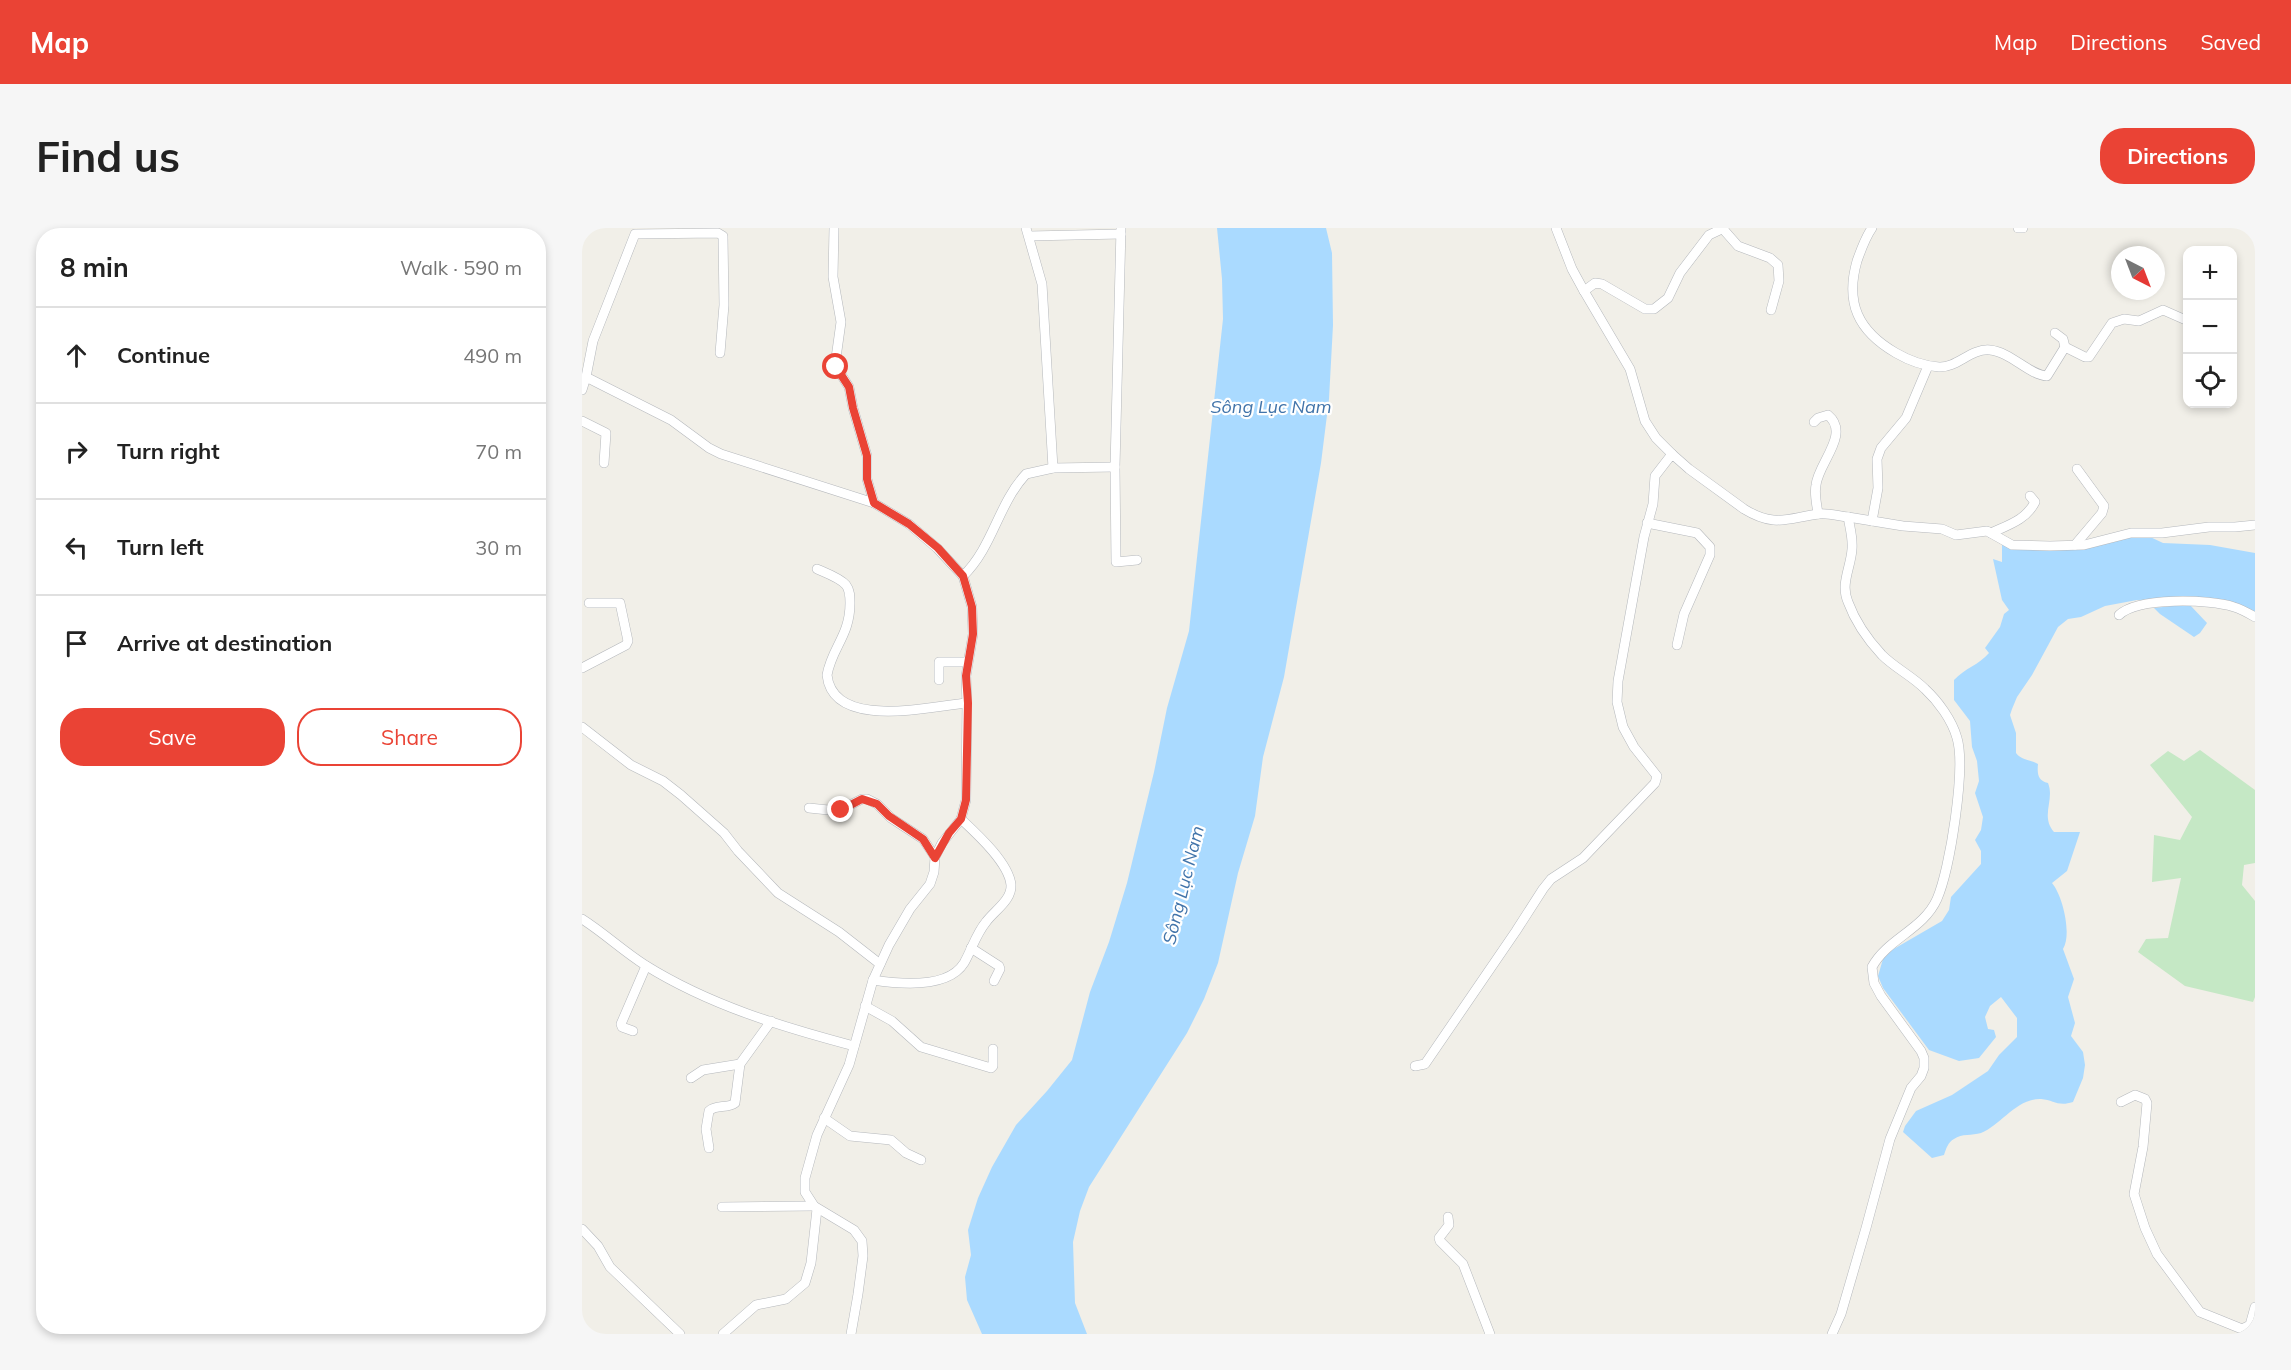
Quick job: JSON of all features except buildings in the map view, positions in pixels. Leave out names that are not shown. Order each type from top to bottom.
[{"type":"street","points":[[834,228],[833,277],[841,322],[835,365],[849,387],[867,456],[867,479],[874,503]]},
{"type":"street","points":[[1556,228],[1572,269],[1630,369],[1645,421],[1656,438],[1689,470],[1752,514],[1781,521],[1818,514],[1942,529],[1956,535],[1983,531],[2012,545],[2050,546],[2093,544],[2131,533],[2162,533],[2210,527],[2255,525]]},
{"type":"street","points":[[1584,291],[1595,283],[1602,284],[1645,309],[1660,307],[1668,298],[1680,273],[1709,235],[1723,228],[1738,246],[1770,258],[1778,265],[1779,281],[1771,310]]},
{"type":"street","points":[[1872,228],[1860,254],[1852,285],[1852,298],[1860,321],[1867,331],[1888,348],[1903,357],[1928,366],[1948,367],[1964,357],[1988,350],[2011,357],[2045,376],[2050,373],[2066,348]]},
{"type":"street","points":[[2018,228],[2023,228]]},
{"type":"street","points":[[582,390],[593,341],[636,231],[723,236],[724,305],[720,353]]},
{"type":"street","points":[[1053,468],[1042,284],[1027,232],[1121,231],[1115,467],[1116,562],[1137,560]]},
{"type":"street","points":[[2055,333],[2063,339],[2066,348],[2089,357],[2112,322],[2124,319],[2139,321],[2163,310],[2183,319]]},
{"type":"street","points":[[1872,521],[1878,489],[1877,459],[1881,448],[1906,418],[1928,366]]},
{"type":"street","points":[[586,377],[671,420],[721,454],[874,503],[909,524],[938,548],[963,576],[972,607],[973,625],[967,662],[966,800],[961,819],[949,833],[935,858],[930,884],[910,909],[873,980],[849,1065],[817,1134],[805,1178],[805,1192],[815,1207],[854,1230],[862,1241],[863,1256],[851,1334]]},
{"type":"street","points":[[1814,422],[1828,415],[1835,422],[1837,432],[1816,482],[1818,514]]},
{"type":"street","points":[[582,421],[606,433],[604,463]]},
{"type":"street","points":[[1415,1066],[1425,1064],[1551,879],[1583,858],[1655,783],[1657,776],[1634,747],[1623,727],[1617,702],[1621,664],[1647,523],[1653,504],[1655,476],[1672,454]]},
{"type":"street","points":[[963,576],[984,549],[1005,503],[1023,477],[1030,471],[1053,468],[1115,467]]},
{"type":"street","points":[[2075,545],[2102,513],[2104,506],[2077,469]]},
{"type":"street","points":[[1991,533],[2019,521],[2035,502],[2030,496]]},
{"type":"street","points":[[1832,1334],[1841,1314],[1887,1146],[1911,1088],[1921,1076],[1924,1064],[1921,1051],[1874,983],[1872,967],[1886,949],[1922,921],[1938,897],[1951,842],[1959,758],[1956,736],[1941,707],[1925,689],[1882,655],[1852,613],[1845,587],[1853,547],[1848,518]]},
{"type":"street","points":[[1647,523],[1697,533],[1710,547],[1710,555],[1684,614],[1677,645]]},
{"type":"street","points":[[817,569],[844,582],[850,596],[850,617],[847,630],[833,657],[827,675],[827,681],[841,700],[854,707],[876,712],[968,703]]},
{"type":"street","points":[[2119,615],[2151,603],[2189,601],[2234,607],[2255,617]]},
{"type":"street","points":[[582,668],[626,645],[628,641],[620,603],[589,603]]},
{"type":"street","points":[[939,680],[939,662],[967,662]]},
{"type":"street","points":[[582,727],[631,765],[663,781],[724,833],[778,893],[832,927],[880,964]]},
{"type":"street","points":[[809,808],[838,811],[862,799],[867,799],[923,839],[935,858]]},
{"type":"street","points":[[873,980],[907,984],[948,976],[956,972],[963,964],[978,933],[1005,900],[1011,886],[1006,869],[961,819]]},
{"type":"street","points":[[582,919],[646,966],[729,1008],[854,1047]]},
{"type":"street","points":[[971,948],[999,966],[1000,969],[994,981]]},
{"type":"street","points":[[633,1031],[622,1027],[621,1024],[646,966]]},
{"type":"street","points":[[865,1006],[892,1021],[912,1040],[926,1049],[988,1068],[993,1066],[993,1049]]},
{"type":"street","points":[[710,1148],[706,1129],[709,1111],[735,1103],[740,1064],[771,1021]]},
{"type":"street","points":[[691,1078],[703,1070],[740,1064]]},
{"type":"street","points":[[2121,1102],[2135,1095],[2145,1099],[2147,1103],[2143,1148],[2134,1194],[2140,1217],[2153,1246],[2200,1312],[2242,1332],[2250,1325],[2255,1307]]},
{"type":"street","points":[[824,1118],[849,1136],[891,1140],[906,1154],[921,1160]]},
{"type":"street","points":[[722,1207],[815,1207]]},
{"type":"street","points":[[723,1334],[756,1305],[786,1299],[805,1283],[812,1256],[815,1207]]},
{"type":"street","points":[[1449,1217],[1448,1227],[1440,1241],[1463,1264],[1490,1334]]},
{"type":"street","points":[[582,1229],[598,1246],[610,1267],[680,1334]]},
{"type":"green space","points":[[2200,750],[2255,790],[2255,863],[2244,865],[2242,885],[2255,901],[2255,997],[2253,1002],[2185,986],[2138,952],[2146,939],[2168,938],[2181,878],[2152,882],[2154,835],[2180,840],[2192,817],[2150,765],[2168,751],[2184,761]]},
{"type":"water","name":"Sông Lục Nam","points":[[1217,228],[1326,228],[1332,253],[1333,325],[1329,399],[1321,463],[1284,677],[1263,757],[1255,816],[1238,873],[1218,963],[1204,999],[1187,1033],[1089,1187],[1080,1211],[1073,1242],[1075,1303],[1087,1334],[982,1334],[967,1300],[965,1277],[971,1255],[968,1230],[978,1198],[992,1167],[1016,1125],[1072,1060],[1090,992],[1109,942],[1127,883],[1167,708],[1189,631],[1223,319]]},
{"type":"water","points":[[2146,535],[2163,543],[2210,545],[2255,553],[2255,612],[2214,598],[2137,600],[2105,606],[2081,617],[2068,619],[2058,627],[2032,675],[2017,697],[2010,715],[2016,733],[2016,753],[2038,764],[2039,776],[2042,781],[2048,783],[2050,826],[2054,832],[2080,832],[2067,871],[2052,883],[2060,897],[2065,916],[2067,935],[2063,949],[2074,979],[2068,997],[2075,1023],[2071,1036],[2083,1052],[2085,1065],[2083,1078],[2073,1102],[2060,1104],[2041,1099],[2024,1103],[1981,1133],[1957,1137],[1949,1144],[1944,1155],[1932,1158],[1903,1132],[1905,1126],[1916,1111],[1952,1095],[1988,1071],[1999,1055],[2017,1037],[2017,1018],[2001,997],[1990,1006],[1985,1017],[1988,1029],[1994,1030],[1996,1037],[1979,1058],[1959,1061],[1929,1050],[1883,988],[1878,976],[1883,959],[1892,950],[1942,921],[1949,910],[1951,897],[1981,864],[1981,851],[1975,840],[1981,830],[1983,817],[1975,793],[1979,781],[1977,761],[1972,747],[1970,721],[1954,700],[1954,680],[1989,653],[1985,648],[2000,627],[2004,614],[2009,610],[2002,600],[1993,559],[2002,562],[2002,545],[2030,548]]},
{"type":"water","points":[[2189,604],[2207,623],[2194,637],[2154,608]]},
{"type":"route","points":[[836,367],[849,387],[867,456],[867,479],[874,503],[909,524],[938,548],[963,576],[972,607],[973,625],[966,676],[968,703],[966,800],[961,819],[942,843],[935,858],[923,839],[889,816],[874,802],[862,799],[841,810]]}]
